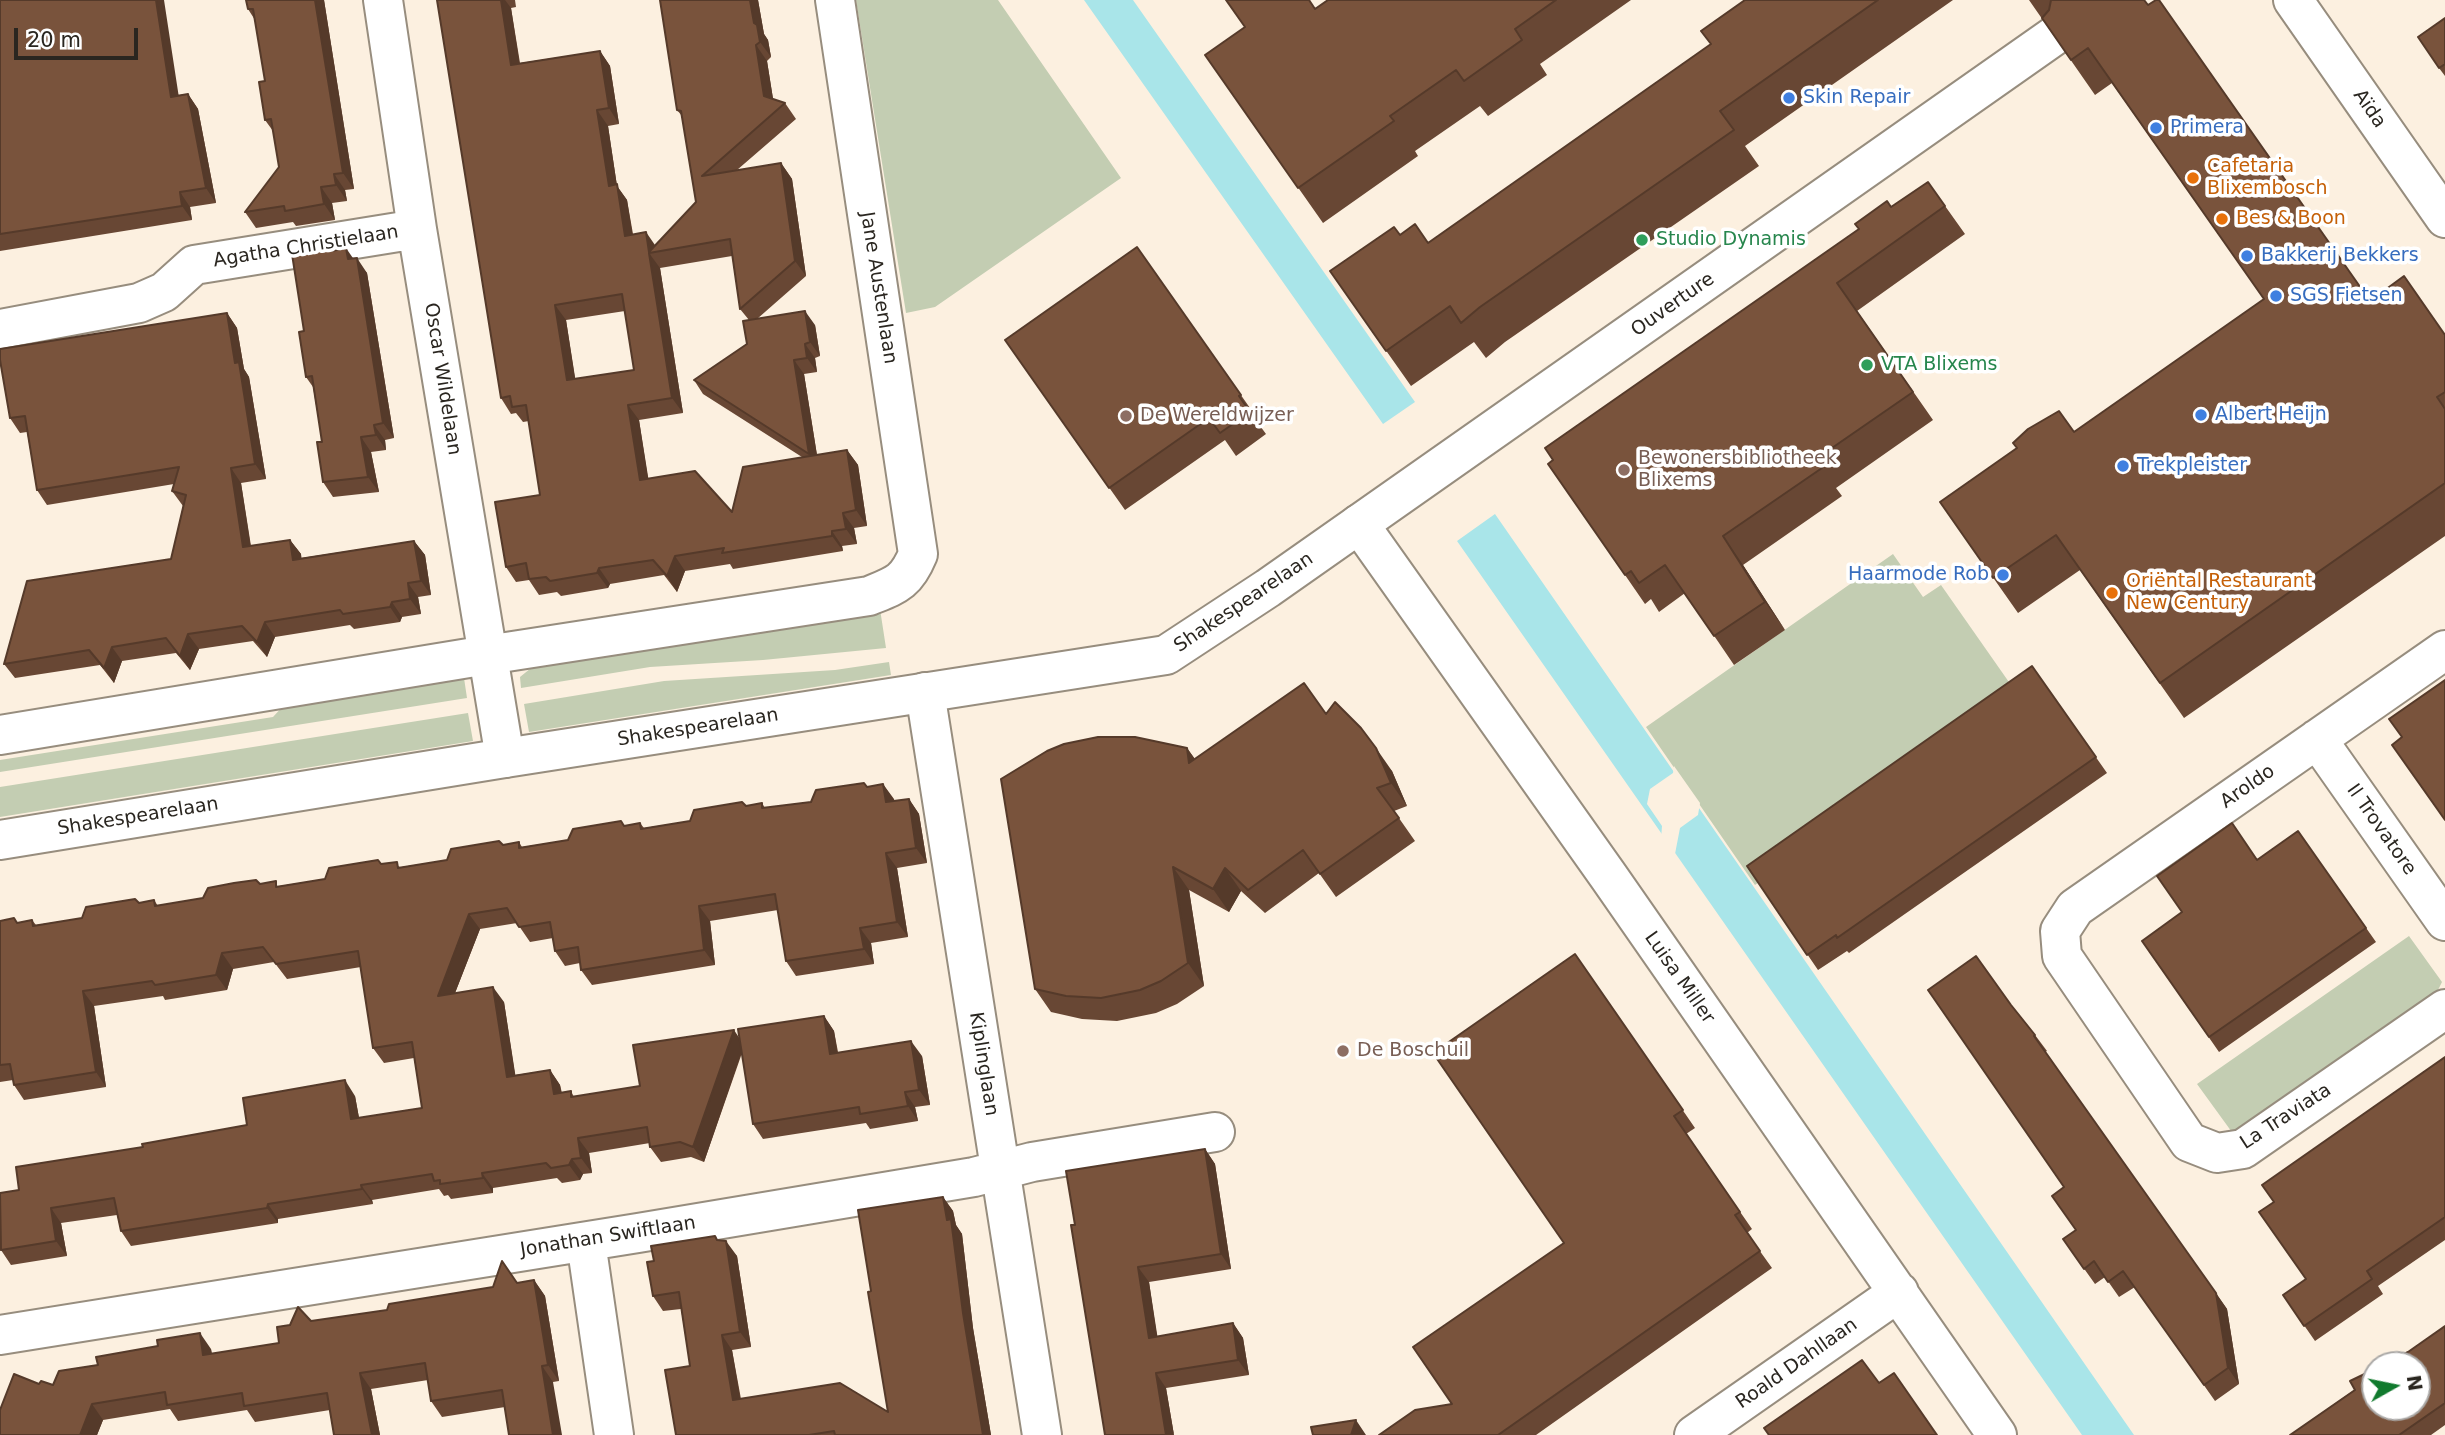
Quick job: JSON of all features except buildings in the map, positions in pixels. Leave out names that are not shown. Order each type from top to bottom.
[{"type":"street","name":"Oscar Wildelaan","points":[[383,0],[417,229],[505,758]]},
{"type":"street","name":"Jane Austenlaan","points":[[487,655],[869,596],[892,587],[910,574],[918,554],[835,0]]},
{"type":"street","name":"Aïda","points":[[2293,0],[2445,218]]},
{"type":"street","name":"Ouverture","points":[[1359,524],[2054,36]]},
{"type":"street","name":"Agatha Christielaan","points":[[0,329],[139,303],[164,292],[194,265],[417,229]]},
{"type":"street","name":"Shakespearelaan","points":[[0,840],[1166,655],[1359,524]]},
{"type":"street","name":"Luisa Miller","points":[[1359,524],[1997,1435]]},
{"type":"street","name":"Aroldo","points":[[2060,931],[2075,908],[2445,650]]},
{"type":"street","points":[[0,735],[487,655]]},
{"type":"street","name":"Kiplinglaan","points":[[925,692],[1042,1435]]},
{"type":"street","name":"Il Trovatore","points":[[2317,738],[2445,921]]},
{"type":"street","name":"La Traviata","points":[[2060,931],[2062,956],[2189,1142],[2217,1153],[2244,1149],[2445,1009]]},
{"type":"street","name":"Jonathan Swiftlaan","points":[[0,1335],[586,1242],[974,1177],[999,1169],[1214,1132]]},
{"type":"street","points":[[586,1242],[614,1435]]},
{"type":"street","name":"Roald Dahllaan","points":[[1694,1435],[1899,1292]]},
{"type":"green space","points":[[856,0],[998,0],[1121,178],[935,307],[906,313]]},
{"type":"green space","points":[[1893,554],[1923,597],[1941,585],[2018,695],[1755,885],[1646,727]]},
{"type":"green space","points":[[880,609],[886,648],[650,667],[521,688],[520,677],[536,664]]},
{"type":"green space","points":[[889,662],[891,675],[529,732],[524,704],[664,681],[835,670]]},
{"type":"green space","points":[[464,678],[467,698],[0,772],[0,760],[273,717],[285,704]]},
{"type":"green space","points":[[468,713],[473,741],[0,817],[0,787]]},
{"type":"green space","points":[[2409,936],[2442,982],[2436,994],[2234,1135],[2197,1084]]},
{"type":"water","points":[[1084,0],[1133,0],[1415,402],[1383,424]]},
{"type":"water","points":[[1495,514],[2134,1435],[2082,1435],[1457,541]]},
{"type":"pier","points":[[1674,766],[1700,803],[1698,815],[1680,828],[1673,856],[1661,839],[1662,826],[1647,804],[1650,789],[1673,773]]},
{"type":"place","name":"Skin Repair","points":[[1789,98]]},
{"type":"place","name":"Primera","points":[[2156,128]]},
{"type":"place","name":"Cafetaria Blixembosch","points":[[2193,178]]},
{"type":"place","name":"Bes & Boon","points":[[2222,219]]},
{"type":"place","name":"Studio Dynamis","points":[[1642,240]]},
{"type":"place","name":"Bakkerij Bekkers","points":[[2247,256]]},
{"type":"place","name":"SGS Fietsen","points":[[2276,296]]},
{"type":"place","name":"VTA Blixems","points":[[1867,365]]},
{"type":"place","name":"Albert Heijn","points":[[2201,415]]},
{"type":"place","name":"De Wereldwijzer","points":[[1126,416]]},
{"type":"place","name":"Trekpleister","points":[[2123,466]]},
{"type":"place","name":"Bewonersbibliotheek Blixems","points":[[1624,470]]},
{"type":"place","name":"Haarmode Rob","points":[[2003,575]]},
{"type":"place","name":"Oriëntal Restaurant New Century","points":[[2112,593]]},
{"type":"place","name":"De Boschuil","points":[[1343,1051]]}]
